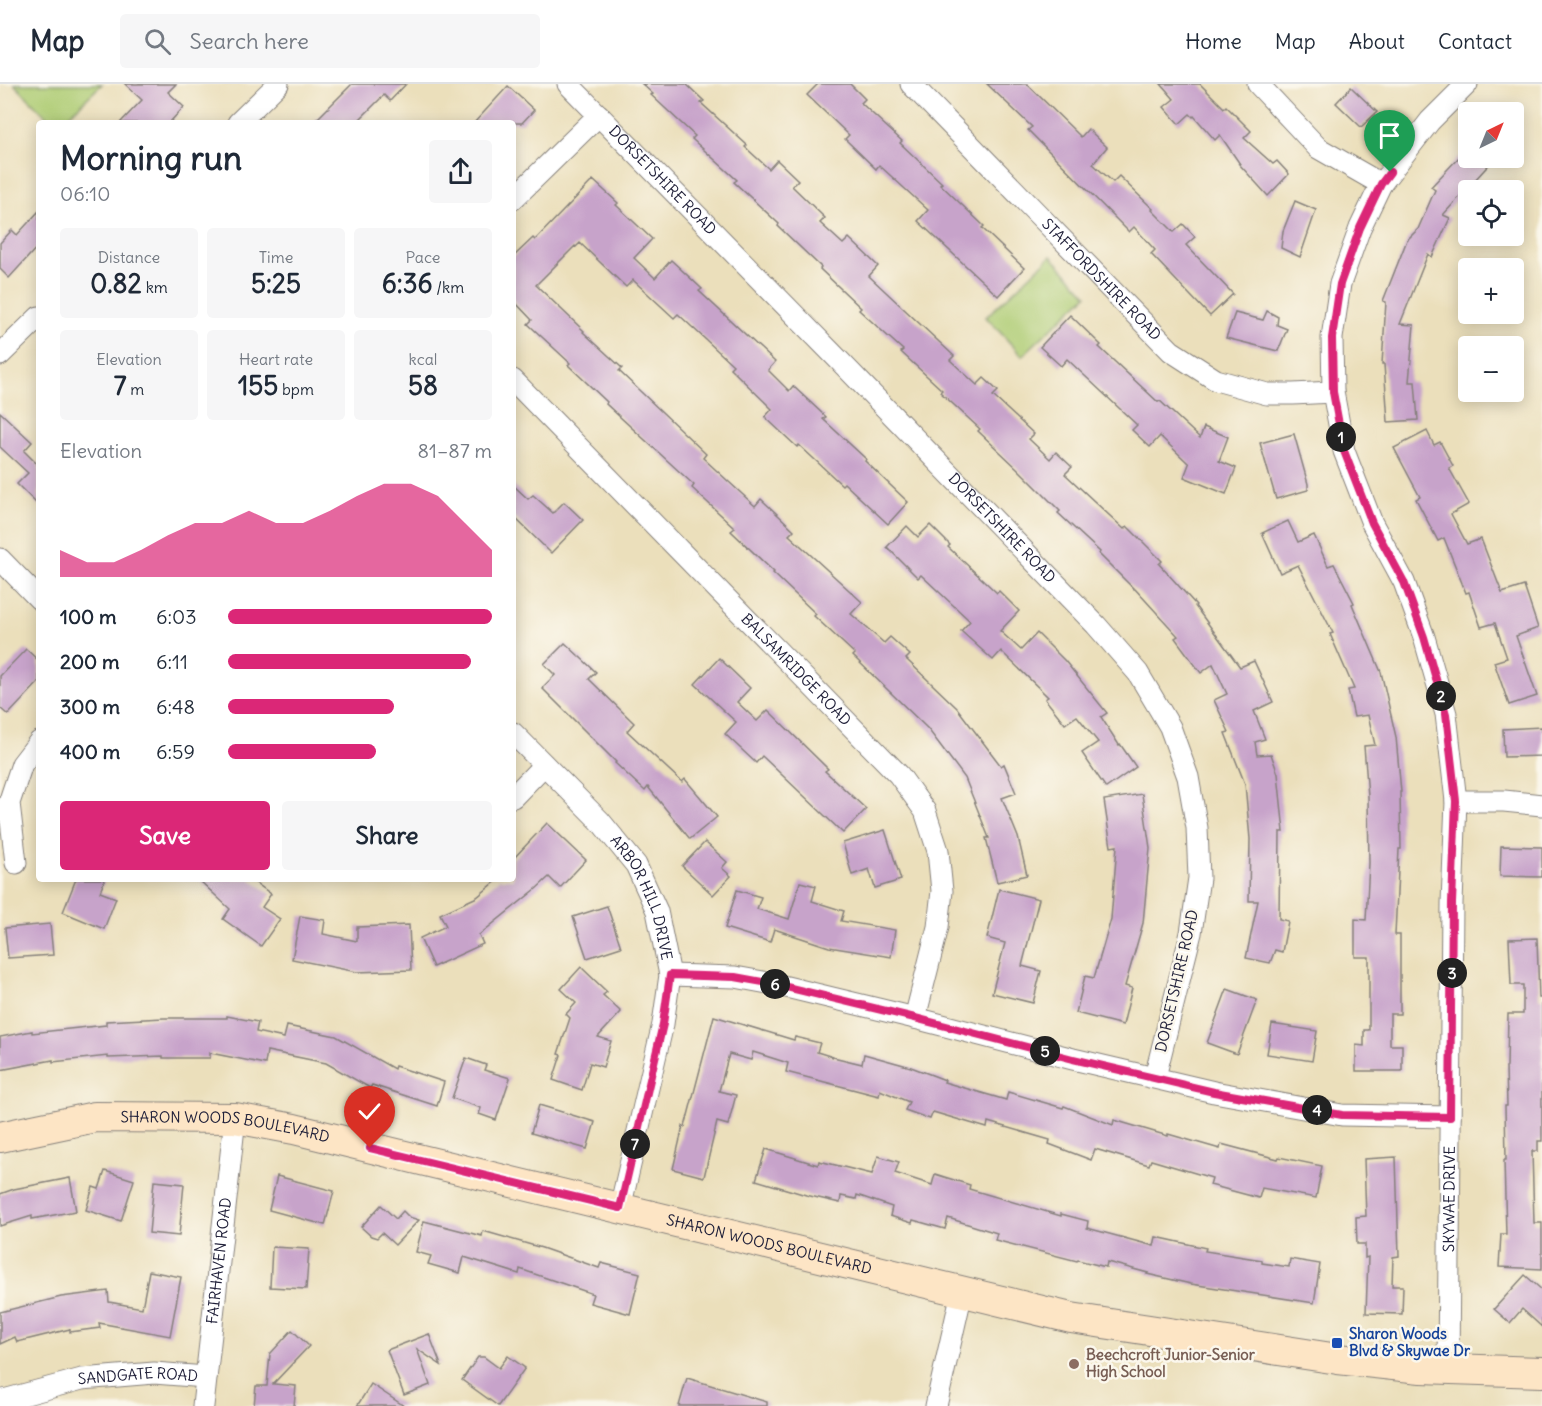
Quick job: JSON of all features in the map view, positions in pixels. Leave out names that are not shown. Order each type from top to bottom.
[{"type":"street","points":[[241,120],[278,84]]},
{"type":"street","name":"DORSETSHIRE ROAD","points":[[568,84],[1096,625],[1138,673],[1170,727],[1188,777],[1197,828],[1199,878],[1191,933],[1155,1077]]},
{"type":"street","name":"STAFFORDSHIRE ROAD","points":[[911,84],[1172,351],[1216,380],[1267,394],[1333,392]]},
{"type":"street","points":[[1258,84],[1318,148],[1381,184]]},
{"type":"street","name":"SKYWAE DRIVE","points":[[1448,1370],[1452,903],[1456,801],[1446,714],[1424,637],[1404,582],[1372,523],[1344,451],[1333,392],[1332,338],[1340,284],[1360,228],[1381,184],[1430,121],[1467,84]]},
{"type":"street","points":[[516,196],[599,115]]},
{"type":"street","points":[[0,356],[36,320]]},
{"type":"street","name":"BALSAMRIDGE ROAD","points":[[516,383],[899,775],[925,811],[938,851],[942,891],[938,927],[915,1018]]},
{"type":"street","points":[[0,559],[36,596]]},
{"type":"street","name":"ARBOR HILL DRIVE","points":[[516,736],[600,820],[636,865],[657,910],[670,975],[663,1024],[620,1208]]},
{"type":"street","points":[[16,863],[9,803],[22,764],[36,746]]},
{"type":"street","points":[[516,794],[544,765]]},
{"type":"street","points":[[1456,801],[1504,801],[1542,805]]},
{"type":"street","points":[[670,975],[735,977],[774,984],[1214,1092],[1342,1115],[1450,1117]]},
{"type":"street","name":"SHARON WOODS BOULEVARD","points":[[0,1137],[95,1117],[236,1118],[294,1129],[1071,1318],[1338,1359],[1448,1370],[1542,1372]]},
{"type":"street","name":"FAIRHAVEN ROAD","points":[[203,1406],[236,1118]]},
{"type":"street","points":[[936,1406],[962,1292]]},
{"type":"street","name":"SANDGATE ROAD","points":[[0,1401],[82,1378],[154,1373],[206,1377]]},
{"type":"green space","points":[[14,84],[102,84],[64,120],[50,120]]},
{"type":"green space","points":[[1051,256],[1087,295],[1022,356],[986,317]]},
{"type":"building","points":[[125,84],[176,84],[168,92],[184,107],[172,120],[123,120],[142,100]]},
{"type":"building","points":[[352,84],[406,84],[390,101],[384,95],[359,120],[316,120]]},
{"type":"building","points":[[642,84],[686,84],[704,101],[701,103],[747,145],[745,147],[769,169],[777,160],[798,180],[792,186],[825,218],[820,223],[843,244],[849,238],[878,266],[869,276],[954,356],[950,360],[977,385],[984,378],[998,391],[993,396],[1034,434],[1029,439],[1050,459],[1056,452],[1072,467],[1065,474],[1124,529],[1127,526],[1162,561],[1159,564],[1196,605],[1240,667],[1254,661],[1273,702],[1254,711],[1265,739],[1255,742],[1257,755],[1271,754],[1278,774],[1284,832],[1280,832],[1279,919],[1288,921],[1282,952],[1275,950],[1270,963],[1246,958],[1258,901],[1249,901],[1250,839],[1245,784],[1225,733],[1229,732],[1214,700],[1227,694],[1213,664],[1201,673],[1175,638],[1178,636],[1099,554],[1100,552],[1058,513],[1060,511],[978,431],[980,429],[940,392],[942,390],[901,352],[903,350],[859,310],[861,308],[778,226],[779,224],[734,182],[737,180],[692,139],[695,136]]},
{"type":"building","points":[[818,84],[850,84],[865,99],[861,103],[902,141],[900,143],[1024,268],[998,296],[918,221],[928,210],[879,165],[876,169],[845,139],[849,135],[807,95]]},
{"type":"building","points":[[987,84],[1027,84],[1081,137],[1088,129],[1107,147],[1093,164],[1113,182],[1119,176],[1174,232],[1183,224],[1195,237],[1186,245],[1233,294],[1210,316],[1151,254],[1155,250],[1134,227],[1129,232],[1028,130],[1032,127]]},
{"type":"building","points":[[1161,84],[1200,84],[1251,131],[1244,138],[1273,164],[1277,161],[1289,174],[1268,196],[1239,164],[1220,135],[1215,140],[1190,114],[1179,124],[1164,107],[1174,99]]},
{"type":"building","points":[[508,86],[534,110],[522,123],[516,123],[516,120],[477,120]]},
{"type":"building","points":[[1351,87],[1377,112],[1361,127],[1336,103]]},
{"type":"building","points":[[1458,158],[1458,168],[1486,168],[1475,180],[1458,180],[1458,199],[1443,215],[1450,218],[1432,257],[1428,254],[1400,324],[1414,325],[1409,382],[1415,382],[1418,420],[1388,422],[1384,364],[1382,364],[1386,302],[1383,301],[1407,240],[1418,229],[1435,190],[1431,187]]},
{"type":"building","points":[[593,180],[652,239],[634,258],[655,278],[671,260],[702,289],[699,291],[775,362],[768,370],[789,391],[793,386],[826,417],[823,419],[908,502],[888,524],[844,483],[842,485],[765,417],[772,409],[730,368],[733,365],[678,314],[674,318],[633,280],[626,287],[580,243],[536,285],[622,368],[619,371],[706,454],[703,458],[755,506],[761,499],[794,530],[789,535],[862,602],[851,614],[884,643],[890,637],[910,655],[906,659],[957,708],[1001,766],[1004,764],[1016,793],[1002,798],[1018,837],[1027,875],[997,882],[986,838],[989,838],[965,778],[928,729],[731,531],[735,528],[692,488],[694,485],[606,404],[607,402],[568,365],[570,363],[528,324],[532,320],[516,303],[516,254],[533,238],[535,240]]},
{"type":"building","points":[[1295,201],[1316,210],[1300,257],[1281,248],[1283,231]]},
{"type":"building","points":[[36,214],[36,248],[9,278],[0,269],[0,243],[12,230],[17,235]]},
{"type":"building","points":[[1267,311],[1278,317],[1277,325],[1287,329],[1278,351],[1226,338],[1235,313],[1263,320]]},
{"type":"building","points":[[1070,315],[1101,345],[1099,347],[1200,438],[1204,427],[1228,437],[1219,461],[1236,468],[1226,494],[1184,477],[1189,464],[1160,436],[1150,447],[1132,430],[1137,425],[1067,359],[1061,366],[1040,347]]},
{"type":"building","points":[[0,412],[32,442],[24,451],[36,463],[36,503],[17,484],[28,473],[0,447]]},
{"type":"building","points":[[1427,431],[1434,445],[1440,442],[1453,466],[1449,468],[1469,504],[1451,514],[1467,544],[1481,539],[1502,593],[1524,586],[1538,628],[1516,636],[1537,696],[1509,705],[1494,662],[1507,658],[1495,623],[1481,627],[1469,592],[1466,593],[1444,538],[1438,541],[1416,499],[1420,497],[1394,448]]},
{"type":"building","points":[[1294,434],[1308,490],[1276,499],[1260,443]]},
{"type":"building","points":[[516,488],[528,499],[533,495],[553,513],[564,502],[583,520],[551,553],[516,519]]},
{"type":"building","points":[[1288,521],[1298,542],[1314,535],[1328,566],[1334,564],[1354,603],[1352,604],[1381,672],[1396,737],[1401,792],[1401,849],[1399,849],[1395,935],[1400,935],[1400,1014],[1390,1014],[1390,1045],[1402,1045],[1402,1071],[1356,1071],[1356,1045],[1364,1046],[1364,1030],[1369,1030],[1369,957],[1355,957],[1355,919],[1366,920],[1369,863],[1368,796],[1364,746],[1375,745],[1368,715],[1354,717],[1348,690],[1354,689],[1330,634],[1333,633],[1298,565],[1280,573],[1262,533]]},
{"type":"building","points":[[930,525],[950,545],[948,547],[1019,611],[1000,631],[1021,650],[1037,633],[1065,661],[1107,713],[1101,717],[1136,767],[1106,788],[1082,753],[1098,742],[1077,716],[1065,724],[1045,699],[1048,697],[1001,651],[993,660],[961,631],[970,621],[921,575],[918,578],[887,547],[907,526],[918,537]]},
{"type":"building","points":[[565,643],[596,672],[589,679],[634,723],[627,731],[682,782],[685,779],[717,817],[690,839],[648,787],[645,791],[542,688],[555,675],[544,664]]},
{"type":"building","points":[[26,649],[36,658],[36,685],[8,715],[0,708],[0,676]]},
{"type":"building","points":[[719,658],[750,688],[737,702],[757,721],[768,710],[828,769],[825,771],[866,809],[843,833],[762,756],[756,763],[725,734],[736,722],[695,684]]},
{"type":"building","points":[[1542,727],[1542,756],[1504,757],[1503,729]]},
{"type":"building","points":[[1142,794],[1150,848],[1143,923],[1125,986],[1132,988],[1123,1025],[1076,1013],[1085,976],[1094,978],[1111,919],[1117,846],[1111,847],[1104,800]]},
{"type":"building","points":[[547,823],[586,860],[560,888],[549,877],[479,935],[483,944],[433,967],[420,938],[446,926],[440,914],[477,897],[495,882],[516,882],[516,856]]},
{"type":"building","points":[[885,830],[901,880],[875,888],[869,869],[852,875],[843,843]]},
{"type":"building","points":[[705,842],[727,862],[722,868],[731,876],[713,895],[682,866]]},
{"type":"building","points":[[1501,846],[1542,847],[1542,877],[1500,876]]},
{"type":"building","points":[[75,882],[104,882],[100,892],[116,898],[104,929],[63,912]]},
{"type":"building","points":[[201,882],[254,882],[271,894],[262,907],[280,919],[261,946],[223,919],[230,909]]},
{"type":"building","points":[[800,882],[816,886],[812,901],[844,911],[841,921],[895,930],[891,957],[829,947],[774,929],[770,942],[725,928],[737,890],[761,897],[757,909],[789,919]]},
{"type":"building","points":[[999,889],[1039,899],[1022,966],[1041,971],[1033,1003],[992,993],[1005,943],[987,938]]},
{"type":"building","points":[[607,906],[621,947],[587,958],[573,917]]},
{"type":"building","points":[[300,916],[325,920],[323,934],[357,941],[357,927],[409,925],[411,970],[357,972],[292,959]]},
{"type":"building","points":[[50,924],[53,955],[8,958],[5,928]]},
{"type":"building","points":[[1537,938],[1539,998],[1542,998],[1542,1141],[1538,1141],[1538,1151],[1532,1151],[1534,1223],[1542,1223],[1542,1269],[1499,1267],[1501,1234],[1506,1234],[1504,1160],[1506,1160],[1508,1014],[1523,1014],[1523,985],[1511,985],[1509,939]]},
{"type":"building","points":[[581,967],[607,992],[603,995],[621,1012],[598,1037],[611,1041],[603,1067],[590,1063],[582,1090],[553,1080],[561,1055],[558,1054],[570,1018],[566,1014],[576,1003],[561,989]]},
{"type":"building","points":[[1227,989],[1257,1000],[1237,1054],[1207,1043]]},
{"type":"building","points":[[227,1016],[258,1022],[256,1032],[284,1038],[287,1026],[336,1036],[394,1069],[395,1066],[444,1082],[437,1106],[372,1085],[370,1088],[326,1063],[267,1051],[265,1064],[210,1053],[210,1058],[163,1058],[163,1056],[108,1058],[108,1056],[53,1062],[53,1060],[0,1070],[0,1037],[32,1031],[32,1033],[106,1025],[106,1021],[227,1018]]},
{"type":"building","points":[[714,1016],[794,1040],[795,1037],[820,1043],[817,1052],[833,1057],[862,1064],[864,1054],[911,1067],[945,1080],[944,1082],[1006,1100],[1008,1092],[1063,1108],[1064,1106],[1113,1125],[1114,1120],[1220,1149],[1221,1144],[1278,1159],[1279,1157],[1322,1166],[1316,1198],[1262,1188],[1259,1198],[1210,1185],[1212,1178],[1151,1160],[1149,1165],[1095,1149],[1091,1160],[1049,1144],[1050,1140],[988,1122],[987,1128],[933,1112],[930,1119],[905,1110],[909,1102],[880,1090],[879,1096],[786,1072],[788,1063],[753,1052],[751,1060],[729,1054],[719,1091],[736,1095],[728,1125],[717,1122],[704,1177],[673,1169]]},
{"type":"building","points":[[1272,1024],[1317,1031],[1312,1061],[1267,1054]]},
{"type":"building","points":[[466,1058],[486,1065],[484,1070],[510,1078],[496,1120],[479,1114],[481,1108],[452,1098]]},
{"type":"building","points":[[539,1105],[595,1122],[587,1149],[531,1133]]},
{"type":"building","points":[[766,1149],[818,1165],[819,1161],[872,1174],[878,1156],[899,1162],[895,1173],[932,1185],[935,1174],[970,1185],[969,1189],[1061,1216],[1061,1214],[1088,1221],[1087,1228],[1154,1246],[1156,1237],[1206,1248],[1205,1251],[1262,1260],[1262,1263],[1289,1267],[1290,1259],[1320,1264],[1314,1303],[1191,1284],[1107,1262],[1106,1267],[1077,1261],[995,1240],[997,1233],[948,1218],[945,1229],[913,1220],[912,1223],[890,1216],[892,1207],[857,1195],[856,1199],[841,1196],[840,1203],[806,1195],[756,1180]]},
{"type":"building","points":[[1396,1157],[1399,1256],[1393,1257],[1392,1286],[1403,1286],[1402,1314],[1366,1313],[1368,1257],[1365,1258],[1365,1244],[1357,1244],[1356,1217],[1366,1216],[1364,1159]]},
{"type":"building","points":[[105,1171],[134,1180],[121,1221],[86,1210],[93,1187],[99,1189]]},
{"type":"building","points":[[277,1176],[334,1191],[325,1225],[269,1210]]},
{"type":"building","points":[[70,1178],[76,1211],[32,1219],[32,1216],[0,1226],[0,1194]]},
{"type":"building","points":[[154,1181],[184,1184],[179,1236],[149,1233]]},
{"type":"building","points":[[381,1205],[396,1219],[403,1211],[409,1217],[419,1220],[395,1245],[382,1233],[377,1238],[361,1227]]},
{"type":"building","points":[[424,1221],[482,1236],[483,1231],[599,1268],[601,1263],[640,1273],[630,1314],[590,1303],[593,1294],[520,1269],[519,1274],[464,1257],[460,1273],[428,1264],[431,1256],[416,1252]]},
{"type":"building","points":[[272,1247],[309,1249],[306,1289],[270,1287]]},
{"type":"building","points":[[149,1271],[181,1277],[170,1336],[99,1323],[100,1328],[70,1332],[70,1329],[17,1342],[15,1337],[0,1344],[0,1312],[61,1297],[108,1291],[109,1302],[142,1308]]},
{"type":"building","points":[[1525,1275],[1542,1290],[1542,1327],[1522,1309],[1510,1323],[1494,1309]]},
{"type":"building","points":[[292,1330],[309,1346],[273,1384],[296,1386],[294,1406],[254,1406],[256,1386],[267,1386],[270,1354]]},
{"type":"building","points":[[429,1334],[441,1365],[417,1349],[430,1385],[404,1395],[387,1350]]},
{"type":"building","points":[[508,1356],[525,1368],[498,1406],[462,1380],[478,1357],[484,1357],[499,1368]]},
{"type":"building","points":[[687,1378],[767,1402],[767,1406],[679,1406]]},
{"type":"building","points":[[371,1384],[404,1406],[357,1406]]},
{"type":"place","name":"Sharon Woods Blvd & Skywae Dr","points":[[1337,1343]]},
{"type":"place","name":"Beechcroft Junior-Senior High School","points":[[1074,1364]]},
{"type":"route","points":[[370,1148],[620,1208],[663,1024],[670,975],[735,977],[774,984],[1214,1092],[1342,1115],[1450,1117],[1452,903],[1456,801],[1446,714],[1424,637],[1404,582],[1372,523],[1344,451],[1333,392],[1332,338],[1340,284],[1360,228],[1381,184],[1390,172]]}]
